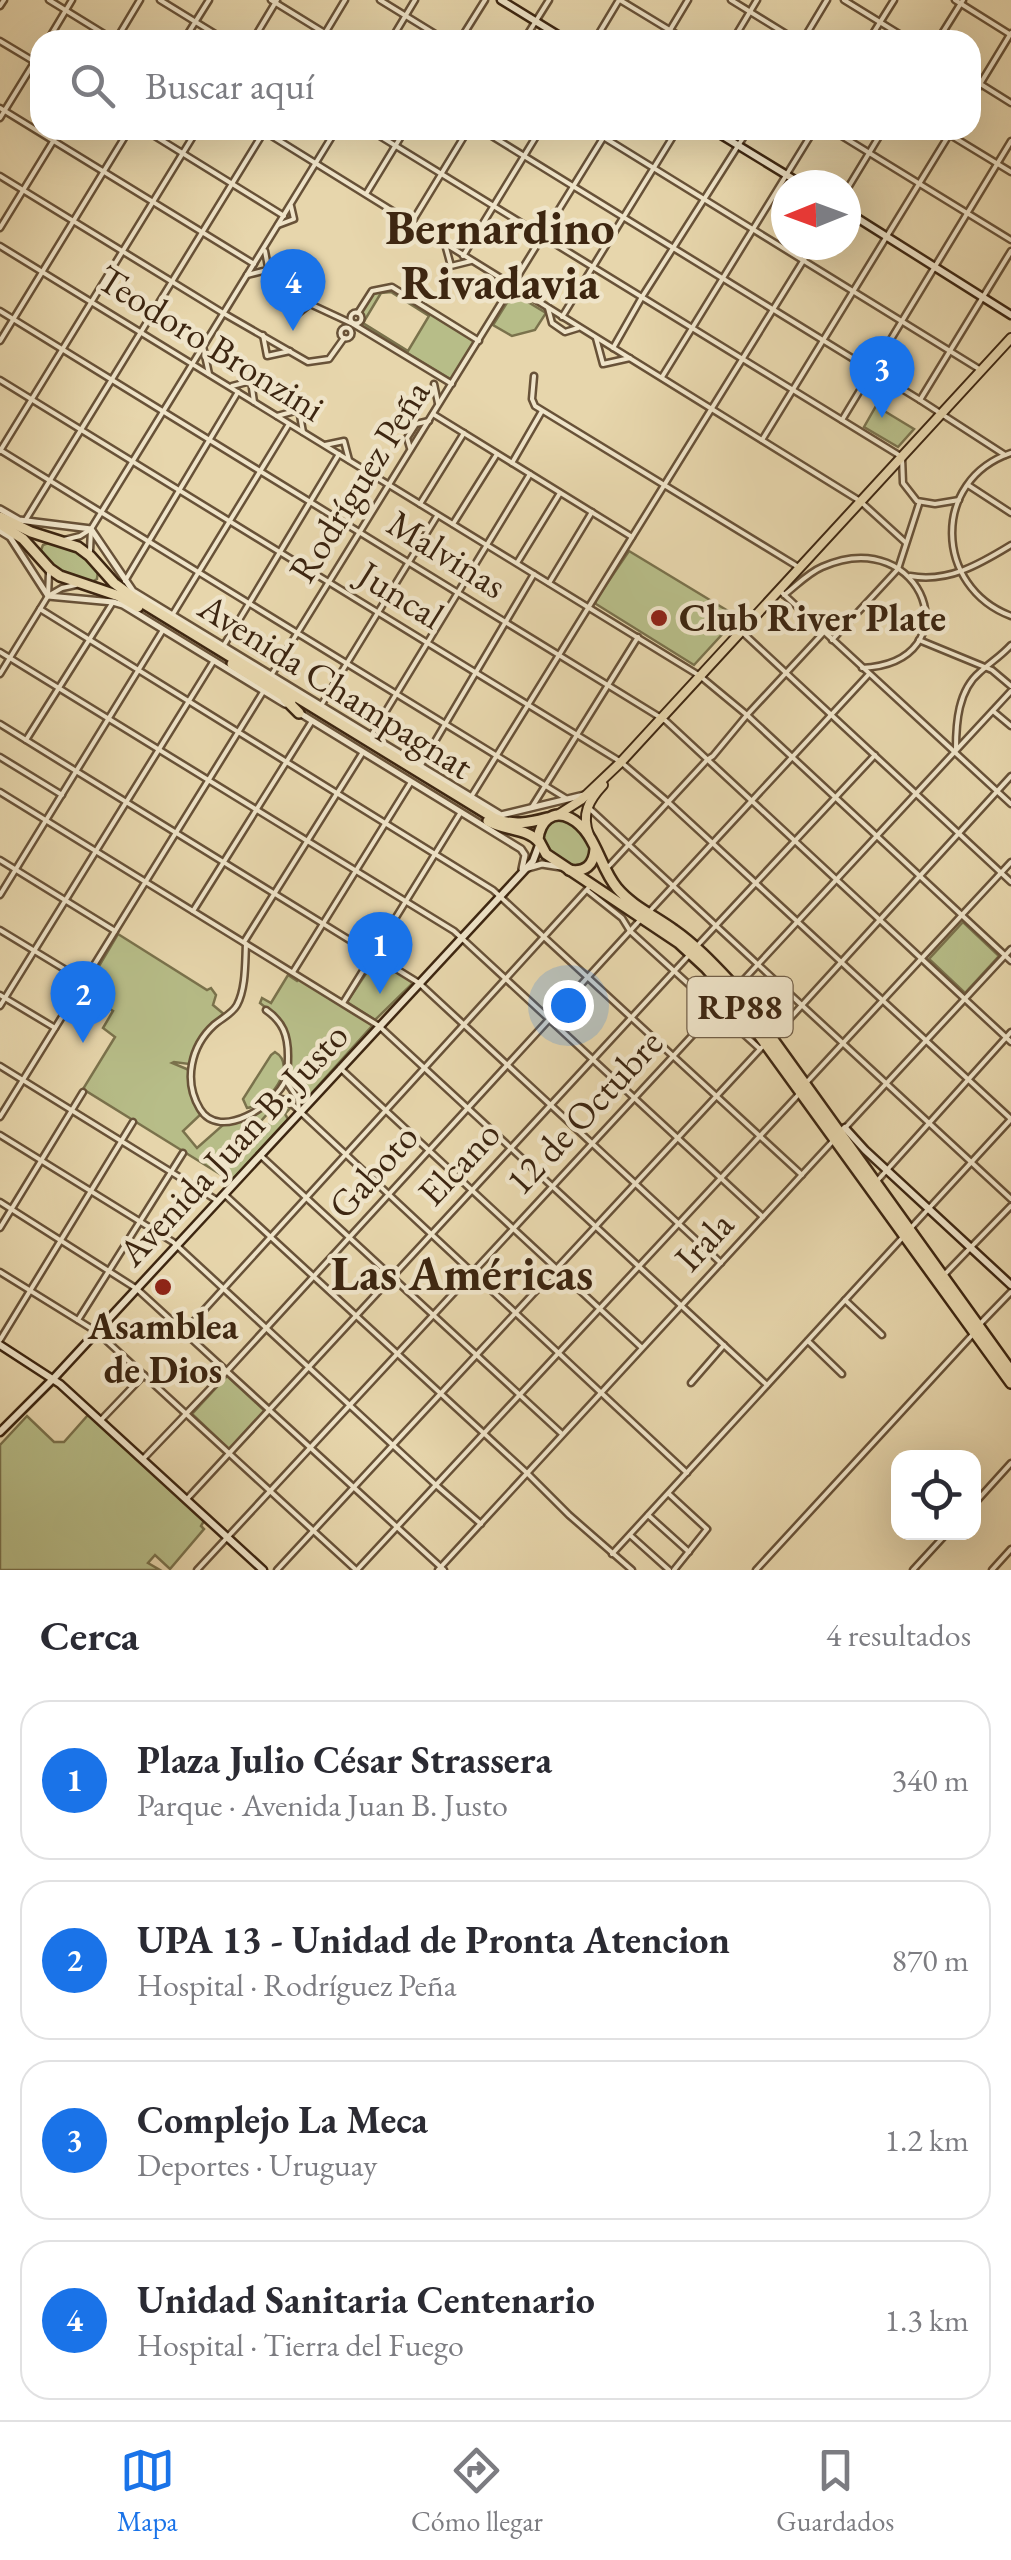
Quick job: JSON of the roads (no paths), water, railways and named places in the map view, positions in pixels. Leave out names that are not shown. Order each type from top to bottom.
[{"type":"highway","name":"Avenida Champagnat","points":[[0,524],[73,544],[133,597],[234,662],[501,828],[529,833],[539,843]]},
{"type":"highway","name":"Avenida Champagnat","points":[[0,524],[60,576],[127,600],[234,662]]},
{"type":"highway","points":[[42,559],[41,543],[55,539]]},
{"type":"highway","points":[[87,586],[99,580],[98,564]]},
{"type":"highway","points":[[234,662],[248,664],[255,675]]},
{"type":"highway","points":[[234,662],[241,674],[255,675]]},
{"type":"highway","name":"Avenida Champagnat","points":[[300,704],[494,818],[511,823],[552,816]]},
{"type":"highway","points":[[501,815],[530,822]]},
{"type":"highway","points":[[539,843],[540,827],[552,816]]},
{"type":"highway","name":"RP88","points":[[552,816],[566,816],[574,821],[593,844],[617,888],[645,916]]},
{"type":"highway","points":[[474,820],[501,828]]},
{"type":"highway","name":"RP88","points":[[539,843],[546,854],[589,888],[645,916],[693,950],[733,991],[767,1043],[840,1133],[908,1232],[944,1275],[1010,1378]]},
{"type":"highway","points":[[565,868],[579,871],[588,867],[594,856],[593,844]]},
{"type":"highway","name":"RP88","points":[[840,1133],[977,1328]]},
{"type":"main road","points":[[501,0],[550,30]]},
{"type":"main road","points":[[729,140],[778,170]]},
{"type":"main road","points":[[861,221],[1011,315]]},
{"type":"main road","points":[[552,816],[572,807],[621,762],[741,631],[782,593],[860,501],[1011,338]]},
{"type":"main road","points":[[593,844],[586,823],[588,806],[621,762]]},
{"type":"main road","name":"Avenida Juan B. Justo","points":[[0,1432],[419,983],[457,935],[535,858],[539,843]]},
{"type":"main road","points":[[840,1133],[929,1208],[1011,1288]]},
{"type":"main road","points":[[0,1342],[54,1378],[264,1570]]},
{"type":"street","points":[[49,0],[99,30]]},
{"type":"street","points":[[54,30],[72,0]]},
{"type":"street","points":[[121,30],[140,0]]},
{"type":"street","points":[[160,0],[208,30]]},
{"type":"street","points":[[190,30],[209,0]]},
{"type":"street","points":[[327,30],[345,0]]},
{"type":"street","points":[[380,0],[429,30]]},
{"type":"street","points":[[397,30],[415,0]]},
{"type":"street","points":[[466,30],[485,0]]},
{"type":"street","points":[[530,30],[548,0]]},
{"type":"street","points":[[601,30],[620,0],[670,30],[688,0]]},
{"type":"street","points":[[732,0],[782,30]]},
{"type":"street","points":[[739,30],[757,0]]},
{"type":"street","points":[[807,30],[827,0]]},
{"type":"street","points":[[844,0],[892,30]]},
{"type":"street","points":[[875,30],[894,0]]},
{"type":"street","points":[[258,30],[274,1],[320,30]]},
{"type":"street","points":[[944,30],[960,1],[1011,34],[981,82]]},
{"type":"street","points":[[0,40],[30,59]]},
{"type":"street","points":[[0,118],[2,109],[30,73]]},
{"type":"street","points":[[981,85],[1011,103]]},
{"type":"street","points":[[2,109],[30,126]]},
{"type":"street","points":[[0,341],[123,140]]},
{"type":"street","points":[[161,140],[284,216]]},
{"type":"street","points":[[191,140],[0,450],[567,799]]},
{"type":"street","points":[[22,521],[259,140]]},
{"type":"street","points":[[279,140],[860,501],[906,542]]},
{"type":"street","points":[[98,564],[89,546],[92,529],[330,140]]},
{"type":"street","points":[[386,140],[902,457],[905,488],[920,502],[959,500]]},
{"type":"street","points":[[366,194],[399,140]]},
{"type":"street","points":[[412,222],[462,140]]},
{"type":"street","points":[[498,140],[1008,454],[985,467],[968,485],[959,500],[952,534],[960,572],[984,602],[1011,616]]},
{"type":"street","points":[[464,256],[534,140]]},
{"type":"street","name":"Rodríguez Peña","points":[[0,1117],[603,140]]},
{"type":"street","points":[[607,140],[771,240]]},
{"type":"street","points":[[562,316],[671,140]]},
{"type":"street","points":[[613,348],[742,140]]},
{"type":"street","points":[[789,170],[808,140]]},
{"type":"street","points":[[848,140],[1011,240]]},
{"type":"street","points":[[859,170],[877,140]]},
{"type":"street","points":[[762,440],[945,140]]},
{"type":"street","points":[[962,140],[1011,172]]},
{"type":"street","points":[[0,228],[54,141],[254,264]]},
{"type":"street","points":[[842,420],[1011,142]]},
{"type":"street","points":[[0,176],[309,363],[331,357],[344,338],[350,337],[352,325]]},
{"type":"street","points":[[662,378],[771,200]]},
{"type":"street","points":[[278,225],[294,219],[291,203]]},
{"type":"street","points":[[397,213],[403,237],[425,231]]},
{"type":"street","points":[[445,244],[451,266],[471,261]]},
{"type":"street","name":"Teodoro Bronzini","points":[[0,246],[700,676],[747,715],[1011,961]]},
{"type":"street","points":[[247,275],[267,270],[264,247]]},
{"type":"street","points":[[920,400],[1011,250]]},
{"type":"street","points":[[472,796],[804,260],[981,370]]},
{"type":"street","points":[[352,325],[361,320],[358,313],[372,291],[392,287],[479,340]]},
{"type":"street","points":[[296,315],[313,304],[452,384]]},
{"type":"street","points":[[548,308],[552,323],[565,332],[580,328]]},
{"type":"street","name":"Malvinas","points":[[0,311],[661,718],[1008,1040]]},
{"type":"street","points":[[263,335],[268,356],[290,351]]},
{"type":"street","points":[[596,338],[602,364],[630,358]]},
{"type":"street","points":[[204,346],[209,374]]},
{"type":"street","points":[[534,376],[533,404],[542,411],[800,568]]},
{"type":"street","name":"Juncal","points":[[0,380],[621,762],[1011,1119]]},
{"type":"street","points":[[229,386],[251,381],[254,402]]},
{"type":"street","points":[[434,384],[439,405]]},
{"type":"street","points":[[125,581],[238,392]]},
{"type":"street","points":[[276,416],[299,410],[303,432]]},
{"type":"street","points":[[512,463],[542,411]]},
{"type":"street","points":[[433,414],[632,537]]},
{"type":"street","points":[[410,451],[408,438],[416,424],[429,421]]},
{"type":"street","points":[[172,614],[290,424]]},
{"type":"street","points":[[420,504],[464,433]]},
{"type":"street","points":[[325,445],[344,441],[350,460]]},
{"type":"street","points":[[224,645],[338,454]]},
{"type":"street","points":[[453,524],[497,454]]},
{"type":"street","points":[[372,734],[530,474]]},
{"type":"street","points":[[968,485],[1011,514]]},
{"type":"street","points":[[517,564],[560,493]]},
{"type":"street","points":[[832,640],[898,569],[920,502]]},
{"type":"street","name":"Avenida Champagnat","points":[[0,509],[55,539]]},
{"type":"street","points":[[549,583],[592,512]]},
{"type":"street","points":[[322,704],[438,515]]},
{"type":"street","name":"Avenida Champagnat","points":[[22,521],[92,529],[134,590]]},
{"type":"street","name":"Avenida Champagnat","points":[[0,524],[42,559]]},
{"type":"street","points":[[55,539],[77,537],[92,529]]},
{"type":"street","points":[[10,536],[48,596]]},
{"type":"street","points":[[910,576],[960,572],[1011,544]]},
{"type":"street","points":[[42,559],[50,578],[48,596]]},
{"type":"street","points":[[862,668],[900,659],[919,640],[924,602],[910,576],[878,560],[844,561],[817,570],[782,593],[868,674],[1011,804]]},
{"type":"street","name":"Avenida Champagnat","points":[[98,564],[224,645],[234,662]]},
{"type":"street","points":[[421,765],[534,574]]},
{"type":"street","points":[[0,674],[48,596],[66,586],[87,586]]},
{"type":"street","name":"Avenida Champagnat","points":[[87,586],[214,660],[234,662]]},
{"type":"street","name":"Avenida Champagnat","points":[[48,596],[124,605]]},
{"type":"street","points":[[26,740],[112,602]]},
{"type":"street","points":[[40,608],[499,896],[802,1175]]},
{"type":"street","points":[[0,895],[163,630]]},
{"type":"street","points":[[741,631],[1011,882]]},
{"type":"street","points":[[609,866],[824,632]]},
{"type":"street","points":[[532,807],[638,638]]},
{"type":"street","points":[[919,640],[986,668],[1011,689]]},
{"type":"street","points":[[956,752],[962,700],[974,678],[1011,645]]},
{"type":"street","points":[[0,652],[457,935],[763,1217]]},
{"type":"street","points":[[0,1006],[2,996],[34,951],[214,660]]},
{"type":"street","name":"Gaboto","points":[[143,1459],[868,674]]},
{"type":"street","name":"12 de Octubre","points":[[197,1570],[1011,689]]},
{"type":"street","name":"Avenida Champagnat","points":[[300,704],[322,704],[501,815],[587,794]]},
{"type":"street","name":"Avenida Champagnat","points":[[300,704],[312,721],[522,850],[525,862],[521,872]]},
{"type":"street","points":[[993,711],[1011,726]]},
{"type":"street","points":[[194,911],[312,721]]},
{"type":"street","points":[[0,724],[419,983],[721,1263]]},
{"type":"street","points":[[286,1080],[272,1099],[256,1111],[216,1122],[200,1110],[191,1084],[191,1067],[197,1047],[238,1002],[245,943],[363,752]]},
{"type":"street","name":"Elcano","points":[[187,1499],[874,754]]},
{"type":"street","points":[[0,757],[62,794]]},
{"type":"street","points":[[277,1570],[1011,776]]},
{"type":"street","points":[[293,972],[411,782]]},
{"type":"street","points":[[0,792],[379,1026],[768,1385]]},
{"type":"street","points":[[588,806],[1011,1202],[944,1275]]},
{"type":"street","points":[[343,1004],[461,812]]},
{"type":"street","points":[[0,860],[115,930]]},
{"type":"street","points":[[0,1272],[97,1332],[356,1570],[1011,862]]},
{"type":"street","points":[[521,872],[542,864],[565,868]]},
{"type":"street","points":[[184,1332],[589,888],[716,1009],[767,1043]]},
{"type":"street","points":[[0,930],[84,981]]},
{"type":"street","name":"Irala","points":[[441,1569],[1011,949]]},
{"type":"street","points":[[2,996],[55,1028]]},
{"type":"street","points":[[266,1010],[280,1021],[286,1033],[286,1080],[296,1096],[299,1112]]},
{"type":"street","points":[[877,1182],[1008,1040],[1011,1032]]},
{"type":"street","points":[[0,1066],[171,1172],[221,1197],[270,1237],[632,1570]]},
{"type":"street","points":[[340,1068],[642,1348]]},
{"type":"street","points":[[0,1228],[84,1092]]},
{"type":"street","points":[[290,1103],[296,1096]]},
{"type":"street","points":[[272,1099],[290,1103],[687,1472]]},
{"type":"street","points":[[612,1554],[1011,1119]]},
{"type":"street","points":[[0,1342],[133,1122]]},
{"type":"street","points":[[0,1135],[177,1245],[480,1524]]},
{"type":"street","points":[[78,1320],[183,1153]]},
{"type":"street","points":[[260,1154],[563,1434]]},
{"type":"street","points":[[0,1202],[137,1288],[441,1569]]},
{"type":"street","points":[[756,1570],[1011,1288]]},
{"type":"street","points":[[845,1300],[882,1335]]},
{"type":"street","points":[[808,1341],[842,1374]]},
{"type":"street","points":[[691,1383],[724,1345]]},
{"type":"street","points":[[101,1420],[144,1375]]},
{"type":"street","points":[[0,1419],[8,1424]]},
{"type":"street","points":[[981,1496],[1011,1464]]},
{"type":"street","points":[[630,1535],[671,1570],[689,1552],[708,1529],[668,1493]]},
{"type":"street","points":[[648,1515],[689,1552]]},
{"type":"street","points":[[913,1570],[941,1540]]},
{"type":"street","points":[[992,1570],[1011,1549]]},
{"type":"place","name":"Unidad Sanitaria Centenario","points":[[293,331]]},
{"type":"place","name":"Complejo La Meca","points":[[882,418]]},
{"type":"place","name":"Club River Plate","points":[[659,618]]},
{"type":"place","name":"Plaza Julio César Strassera","points":[[380,994]]},
{"type":"place","name":"UPA 13 - Unidad de Pronta Atencion","points":[[83,1043]]},
{"type":"place","name":"Asamblea de Dios","points":[[163,1287]]},
{"type":"district","name":"Bernardino Rivadavia","points":[[500,254]]},
{"type":"district","name":"Las Américas","points":[[462,1273]]}]
